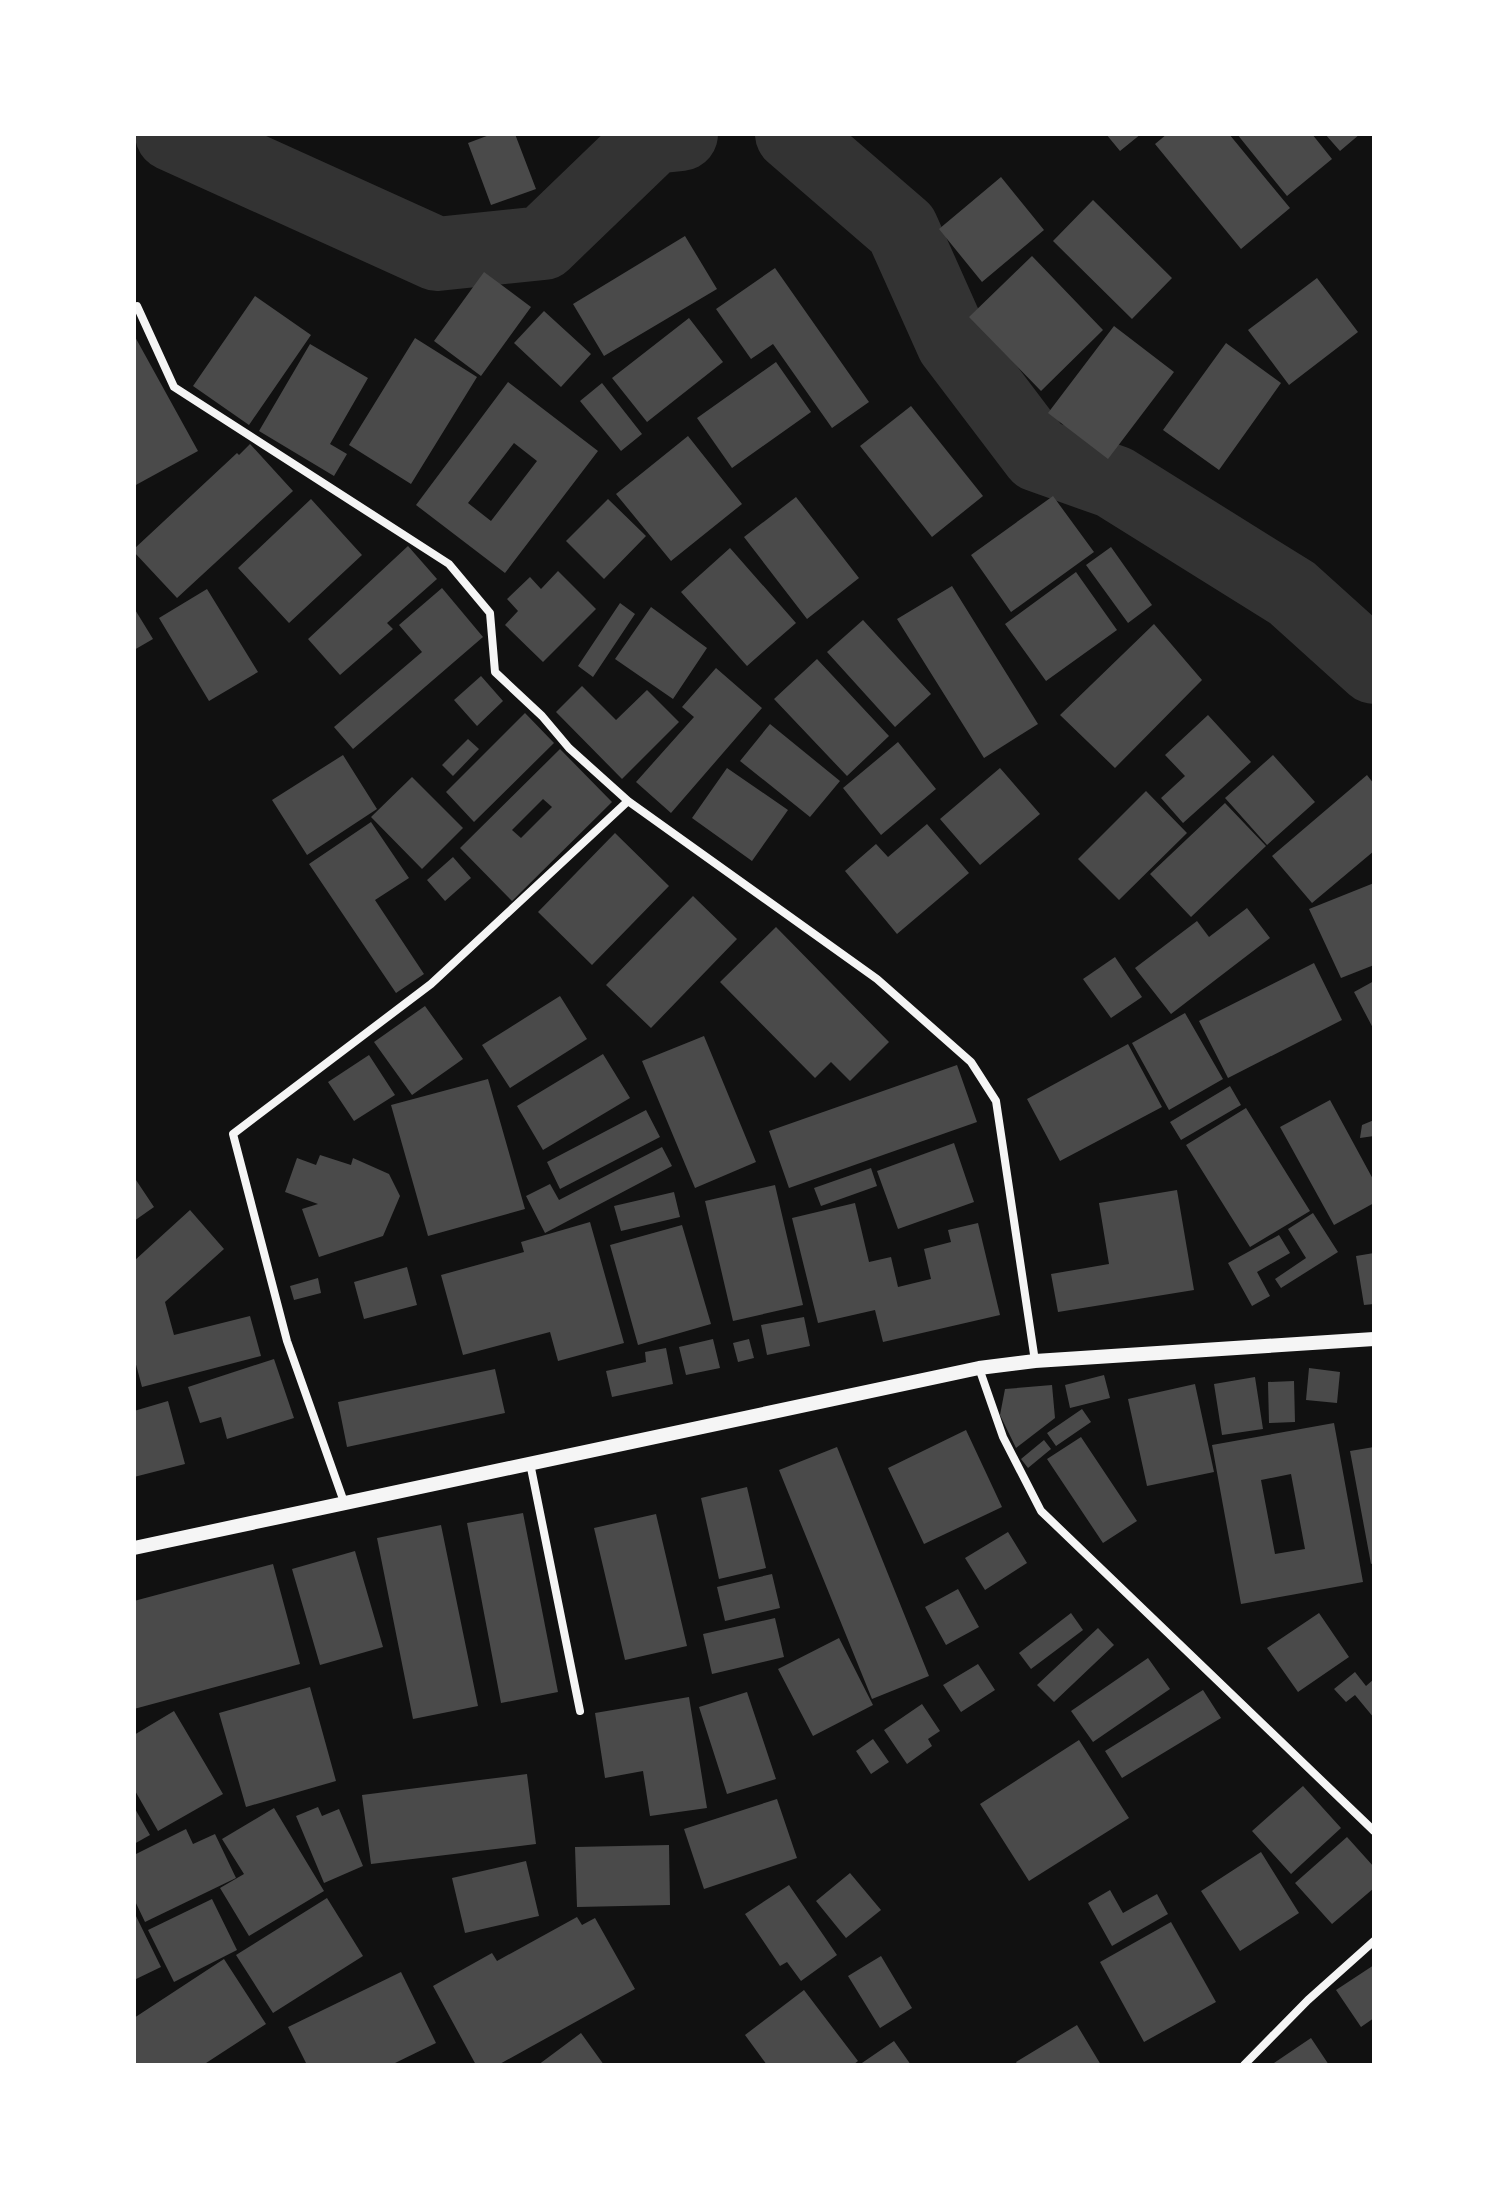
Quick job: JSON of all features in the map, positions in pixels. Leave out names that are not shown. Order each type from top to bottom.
[{"type":"street","points":[[134,307],[137,306],[174,387],[449,564],[490,613],[495,672],[542,716],[569,748],[628,801],[877,979],[971,1062],[996,1101],[1035,1361]]},
{"type":"street","points":[[344,1502],[287,1341],[233,1134],[431,984],[628,801]]},
{"type":"street","points":[[134,1548],[979,1368],[1035,1361],[1374,1339]]},
{"type":"street","points":[[979,1368],[1003,1437],[1041,1511],[1374,1831]]},
{"type":"street","points":[[530,1463],[580,1711]]},
{"type":"street","points":[[1244,2065],[1308,2000],[1374,1941]]},
{"type":"building","points":[[492,134],[515,134],[536,189],[491,205],[468,143]]},
{"type":"building","points":[[1106,134],[1141,134],[1120,151]]},
{"type":"building","points":[[1167,134],[1229,134],[1290,208],[1241,249],[1155,144]]},
{"type":"building","points":[[1237,134],[1312,134],[1332,159],[1287,196]]},
{"type":"building","points":[[1325,134],[1360,134],[1340,151]]},
{"type":"building","points":[[1001,177],[1044,230],[982,282],[939,229]]},
{"type":"building","points":[[1093,200],[1172,278],[1132,319],[1053,241]]},
{"type":"building","points":[[685,236],[717,289],[604,356],[573,304]]},
{"type":"building","points":[[1032,256],[1103,330],[1041,391],[969,317]]},
{"type":"building","points":[[775,268],[869,402],[832,428],[773,344],[751,359],[716,309]]},
{"type":"building","points":[[484,272],[531,307],[481,376],[434,341]]},
{"type":"building","points":[[1317,278],[1358,332],[1289,385],[1248,330]]},
{"type":"building","points":[[255,296],[311,335],[249,425],[193,386]]},
{"type":"building","points":[[544,311],[591,354],[561,387],[514,343]]},
{"type":"building","points":[[689,318],[723,362],[647,422],[612,378]]},
{"type":"building","points":[[1114,326],[1174,372],[1108,459],[1048,413]]},
{"type":"building","points":[[134,335],[198,451],[134,486]]},
{"type":"building","points":[[415,338],[477,377],[411,484],[349,445]]},
{"type":"building","points":[[1226,343],[1281,383],[1219,470],[1163,430]]},
{"type":"building","points":[[310,344],[368,378],[330,444],[347,454],[334,476],[259,431]]},
{"type":"building","points":[[776,362],[811,412],[732,468],[697,418]]},
{"type":"building","points":[[508,382],[598,451],[505,573],[416,505]],"holes":[[[514,443],[537,461],[491,521],[468,503]]]},
{"type":"building","points":[[602,383],[642,434],[621,451],[580,401]]},
{"type":"building","points":[[911,406],[983,496],[932,537],[860,446]]},
{"type":"building","points":[[688,436],[742,504],[671,561],[616,494]]},
{"type":"building","points":[[250,444],[293,491],[177,598],[134,549]]},
{"type":"building","points":[[1053,496],[1094,552],[1011,612],[971,555]]},
{"type":"building","points":[[796,497],[859,578],[807,619],[744,537]]},
{"type":"building","points":[[311,499],[362,555],[289,623],[238,568]]},
{"type":"building","points":[[608,499],[646,536],[604,579],[566,541]]},
{"type":"building","points":[[408,546],[437,579],[387,623],[393,629],[340,675],[308,639]]},
{"type":"building","points":[[1111,547],[1152,605],[1128,623],[1086,565]]},
{"type":"building","points":[[730,548],[796,623],[747,666],[681,592]]},
{"type":"building","points":[[558,571],[596,609],[543,662],[505,625],[518,611],[507,599],[530,577],[541,589]]},
{"type":"building","points":[[1076,572],[1117,630],[1046,681],[1005,624]]},
{"type":"building","points":[[952,586],[1038,724],[984,758],[897,619]]},
{"type":"building","points":[[442,588],[483,637],[353,749],[334,727],[422,652],[399,625]]},
{"type":"building","points":[[207,589],[258,672],[209,701],[159,618]]},
{"type":"building","points":[[620,603],[635,614],[593,677],[578,666]]},
{"type":"building","points":[[651,607],[707,648],[673,699],[615,659]]},
{"type":"building","points":[[134,608],[153,639],[134,650]]},
{"type":"building","points":[[863,620],[931,694],[895,727],[827,652]]},
{"type":"building","points":[[1154,624],[1202,680],[1115,768],[1060,715]]},
{"type":"building","points":[[817,659],[889,736],[847,776],[774,699]]},
{"type":"building","points":[[716,668],[762,708],[671,813],[636,782],[694,717],[682,707]]},
{"type":"building","points":[[481,676],[503,701],[477,726],[454,700]]},
{"type":"building","points":[[582,686],[616,720],[647,690],[679,722],[622,779],[556,712]]},
{"type":"building","points":[[525,713],[554,743],[474,822],[446,792]]},
{"type":"building","points":[[1208,715],[1251,762],[1183,823],[1161,798],[1185,776],[1165,755]]},
{"type":"building","points":[[770,724],[840,781],[810,817],[740,761]]},
{"type":"building","points":[[468,739],[479,749],[453,776],[442,765]]},
{"type":"building","points":[[898,742],[936,789],[881,835],[843,788]]},
{"type":"building","points":[[560,749],[612,802],[512,901],[460,848]],"holes":[[[543,799],[552,807],[521,838],[512,830]]]},
{"type":"building","points":[[343,755],[377,809],[307,855],[272,800]]},
{"type":"building","points":[[1273,755],[1315,802],[1267,845],[1225,798]]},
{"type":"building","points":[[727,768],[788,810],[752,861],[692,818]]},
{"type":"building","points":[[1000,768],[1040,814],[980,865],[940,819]]},
{"type":"building","points":[[1367,775],[1374,784],[1374,851],[1312,903],[1272,856]]},
{"type":"building","points":[[412,777],[463,828],[422,869],[371,817]]},
{"type":"building","points":[[1146,791],[1187,833],[1119,900],[1078,859]]},
{"type":"building","points":[[1225,803],[1266,846],[1191,917],[1150,874]]},
{"type":"building","points":[[371,822],[409,878],[375,900],[424,974],[396,993],[309,864]]},
{"type":"building","points":[[927,824],[969,873],[897,934],[845,871],[876,844],[888,857]]},
{"type":"building","points":[[615,833],[669,886],[592,965],[538,912]]},
{"type":"building","points":[[453,857],[471,878],[445,901],[427,880]]},
{"type":"building","points":[[1374,883],[1374,965],[1341,978],[1309,909]]},
{"type":"building","points":[[693,896],[737,939],[651,1028],[606,985]]},
{"type":"building","points":[[1247,908],[1270,938],[1171,1014],[1135,968],[1197,921],[1209,937]]},
{"type":"building","points":[[776,927],[889,1042],[850,1081],[831,1062],[815,1078],[720,982]]},
{"type":"building","points":[[1115,957],[1142,997],[1111,1018],[1083,979]]},
{"type":"building","points":[[1314,963],[1342,1020],[1228,1078],[1199,1021]]},
{"type":"building","points":[[1374,981],[1374,1030],[1354,992]]},
{"type":"building","points":[[560,996],[587,1039],[510,1088],[482,1045]]},
{"type":"building","points":[[425,1006],[463,1059],[412,1095],[374,1042]]},
{"type":"building","points":[[1185,1013],[1223,1079],[1169,1110],[1132,1043]]},
{"type":"building","points":[[704,1036],[756,1162],[695,1188],[642,1061]]},
{"type":"building","points":[[1128,1044],[1162,1107],[1060,1161],[1027,1099]]},
{"type":"building","points":[[603,1054],[630,1098],[543,1150],[517,1106]]},
{"type":"building","points":[[369,1055],[395,1095],[354,1121],[328,1082]]},
{"type":"building","points":[[957,1065],[977,1122],[789,1188],[769,1131]]},
{"type":"building","points":[[488,1079],[525,1209],[428,1236],[391,1105]]},
{"type":"building","points":[[1230,1086],[1241,1105],[1181,1140],[1170,1122]]},
{"type":"building","points":[[1330,1100],[1374,1181],[1374,1203],[1334,1225],[1280,1127]]},
{"type":"building","points":[[1246,1108],[1310,1211],[1250,1247],[1186,1145]]},
{"type":"building","points":[[646,1110],[660,1137],[560,1189],[547,1162]]},
{"type":"building","points":[[1374,1120],[1374,1136],[1360,1138],[1362,1125]]},
{"type":"building","points":[[954,1143],[974,1202],[898,1229],[877,1171]]},
{"type":"building","points":[[662,1147],[672,1166],[545,1233],[526,1196],[550,1184],[559,1200]]},
{"type":"building","points":[[320,1155],[351,1165],[353,1158],[389,1174],[400,1196],[383,1236],[319,1257],[302,1209],[318,1204],[285,1192],[297,1158],[316,1165]]},
{"type":"building","points":[[871,1168],[877,1186],[821,1206],[814,1188]]},
{"type":"building","points":[[134,1177],[154,1207],[134,1221]]},
{"type":"building","points":[[775,1185],[803,1305],[733,1321],[705,1201]]},
{"type":"building","points":[[1177,1190],[1194,1290],[1058,1312],[1051,1274],[1109,1264],[1099,1203]]},
{"type":"building","points":[[674,1192],[680,1217],[621,1231],[614,1206]]},
{"type":"building","points":[[855,1203],[869,1262],[891,1257],[898,1287],[931,1279],[924,1249],[951,1242],[948,1230],[978,1223],[1000,1315],[883,1342],[875,1310],[818,1323],[792,1218]]},
{"type":"building","points":[[190,1210],[224,1249],[165,1302],[174,1335],[250,1316],[261,1356],[142,1387],[134,1357],[134,1261]]},
{"type":"building","points":[[1313,1213],[1338,1252],[1281,1288],[1275,1279],[1306,1258],[1288,1229]]},
{"type":"building","points":[[590,1222],[624,1343],[558,1361],[550,1332],[463,1355],[441,1275],[524,1252],[521,1242]]},
{"type":"building","points":[[682,1225],[711,1324],[638,1345],[610,1245]]},
{"type":"building","points":[[1279,1235],[1290,1253],[1257,1272],[1270,1296],[1252,1306],[1228,1263]]},
{"type":"building","points":[[1374,1253],[1374,1304],[1364,1305],[1356,1256]]},
{"type":"building","points":[[407,1267],[417,1305],[364,1319],[354,1282]]},
{"type":"building","points":[[318,1278],[321,1293],[294,1300],[290,1286]]},
{"type":"building","points":[[804,1317],[810,1346],[767,1355],[761,1325]]},
{"type":"building","points":[[713,1339],[720,1368],[686,1375],[679,1347]]},
{"type":"building","points":[[749,1339],[754,1358],[738,1362],[733,1343]]},
{"type":"building","points":[[666,1348],[673,1384],[612,1397],[606,1371],[646,1362],[645,1352]]},
{"type":"building","points":[[274,1359],[294,1418],[227,1439],[221,1417],[200,1423],[188,1387]]},
{"type":"building","points":[[1309,1368],[1340,1372],[1337,1403],[1306,1400]]},
{"type":"building","points":[[495,1369],[505,1413],[347,1447],[338,1402]]},
{"type":"building","points":[[1104,1375],[1110,1398],[1070,1408],[1065,1385]]},
{"type":"building","points":[[1255,1377],[1263,1429],[1222,1435],[1214,1384]]},
{"type":"building","points":[[1294,1381],[1295,1422],[1269,1423],[1268,1382]]},
{"type":"building","points":[[1195,1384],[1214,1472],[1147,1486],[1128,1399]]},
{"type":"building","points":[[1052,1385],[1055,1418],[1016,1448],[1000,1415],[1005,1389]]},
{"type":"building","points":[[168,1401],[185,1464],[134,1477],[134,1411]]},
{"type":"building","points":[[1082,1409],[1091,1422],[1056,1446],[1047,1433]]},
{"type":"building","points":[[1334,1423],[1363,1582],[1241,1604],[1212,1445]],"holes":[[[1291,1474],[1305,1549],[1275,1554],[1261,1480]]]},
{"type":"building","points":[[966,1430],[1002,1507],[924,1544],[888,1468]]},
{"type":"building","points":[[1081,1437],[1137,1521],[1103,1543],[1047,1459]]},
{"type":"building","points":[[1044,1440],[1051,1449],[1028,1468],[1021,1459]]},
{"type":"building","points":[[837,1447],[929,1676],[872,1699],[779,1470]]},
{"type":"building","points":[[1374,1447],[1374,1563],[1371,1564],[1350,1451]]},
{"type":"building","points":[[747,1487],[766,1568],[719,1579],[701,1498]]},
{"type":"building","points":[[523,1513],[558,1692],[501,1703],[467,1523]]},
{"type":"building","points":[[656,1514],[687,1646],[625,1660],[594,1528]]},
{"type":"building","points":[[441,1525],[478,1706],[413,1719],[377,1538]]},
{"type":"building","points":[[1008,1532],[1027,1563],[985,1590],[965,1558]]},
{"type":"building","points":[[355,1551],[383,1647],[320,1665],[292,1569]]},
{"type":"building","points":[[273,1564],[300,1664],[134,1709],[134,1601]]},
{"type":"building","points":[[772,1574],[780,1608],[725,1621],[717,1587]]},
{"type":"building","points":[[958,1589],[979,1627],[946,1645],[925,1607]]},
{"type":"building","points":[[1071,1613],[1083,1630],[1031,1669],[1019,1653]]},
{"type":"building","points":[[1319,1613],[1349,1657],[1298,1692],[1267,1648]]},
{"type":"building","points":[[775,1618],[784,1657],[712,1674],[703,1634]]},
{"type":"building","points":[[1098,1628],[1114,1645],[1054,1702],[1037,1685]]},
{"type":"building","points":[[839,1638],[873,1705],[813,1736],[778,1669]]},
{"type":"building","points":[[1148,1658],[1170,1689],[1093,1742],[1071,1711]]},
{"type":"building","points":[[978,1664],[995,1690],[961,1712],[943,1685]]},
{"type":"building","points":[[1355,1672],[1366,1686],[1374,1679],[1374,1718],[1355,1695],[1346,1702],[1334,1689]]},
{"type":"building","points":[[310,1687],[336,1781],[246,1807],[219,1713]]},
{"type":"building","points":[[1203,1690],[1221,1718],[1122,1778],[1105,1751]]},
{"type":"building","points":[[747,1692],[776,1779],[727,1794],[699,1707]]},
{"type":"building","points":[[689,1697],[707,1808],[650,1816],[643,1771],[605,1778],[595,1713]]},
{"type":"building","points":[[922,1704],[940,1731],[928,1739],[932,1746],[907,1764],[884,1730]]},
{"type":"building","points":[[174,1711],[223,1794],[158,1831],[134,1789],[134,1735]]},
{"type":"building","points":[[873,1739],[889,1762],[871,1774],[856,1751]]},
{"type":"building","points":[[1079,1740],[1129,1818],[1029,1881],[980,1804]]},
{"type":"building","points":[[527,1774],[536,1844],[371,1864],[362,1795]]},
{"type":"building","points":[[1303,1786],[1341,1828],[1291,1874],[1252,1831]]},
{"type":"building","points":[[777,1799],[797,1858],[704,1889],[684,1829]]},
{"type":"building","points":[[134,1807],[150,1835],[134,1844]]},
{"type":"building","points":[[318,1807],[322,1816],[339,1809],[363,1866],[324,1883],[296,1816]]},
{"type":"building","points":[[274,1808],[324,1891],[249,1936],[220,1888],[244,1874],[222,1839]]},
{"type":"building","points":[[186,1829],[193,1844],[215,1834],[236,1878],[145,1922],[134,1899],[134,1855]]},
{"type":"building","points":[[1347,1837],[1374,1867],[1374,1888],[1332,1924],[1295,1883]]},
{"type":"building","points":[[669,1845],[670,1905],[577,1907],[575,1847]]},
{"type":"building","points":[[1261,1852],[1299,1913],[1240,1951],[1201,1891]]},
{"type":"building","points":[[526,1861],[539,1916],[465,1933],[452,1878]]},
{"type":"building","points":[[850,1873],[881,1910],[846,1938],[816,1901]]},
{"type":"building","points":[[789,1885],[837,1955],[801,1981],[787,1962],[780,1966],[745,1914]]},
{"type":"building","points":[[1110,1890],[1123,1913],[1157,1894],[1168,1914],[1112,1946],[1088,1903]]},
{"type":"building","points":[[327,1898],[363,1956],[273,2013],[236,1955]]},
{"type":"building","points":[[212,1899],[237,1950],[174,1982],[148,1930]]},
{"type":"building","points":[[134,1912],[161,1967],[134,1980]]},
{"type":"building","points":[[577,1917],[582,1925],[595,1918],[635,1989],[498,2065],[476,2065],[433,1986],[492,1953],[497,1961]]},
{"type":"building","points":[[1171,1922],[1216,2002],[1144,2042],[1100,1962]]},
{"type":"building","points":[[881,1956],[912,2008],[880,2028],[848,1976]]},
{"type":"building","points":[[224,1959],[266,2024],[203,2065],[134,2065],[134,2018]]},
{"type":"building","points":[[1374,1965],[1374,2018],[1361,2027],[1336,1990]]},
{"type":"building","points":[[401,1972],[436,2043],[391,2065],[307,2065],[288,2027]]},
{"type":"building","points":[[804,1990],[858,2061],[853,2065],[767,2065],[745,2035]]},
{"type":"building","points":[[1077,2025],[1101,2065],[1018,2065],[1016,2062]]},
{"type":"building","points":[[581,2033],[604,2065],[538,2065]]},
{"type":"building","points":[[1311,2038],[1329,2065],[1271,2065]]},
{"type":"building","points":[[894,2041],[911,2065],[859,2065]]},
{"type":"waterway","points":[[172,134],[437,254],[543,243],[653,137],[681,134]]},
{"type":"waterway","points":[[792,134],[902,229],[953,343],[1038,455],[1114,482],[1292,593],[1374,667]]}]
